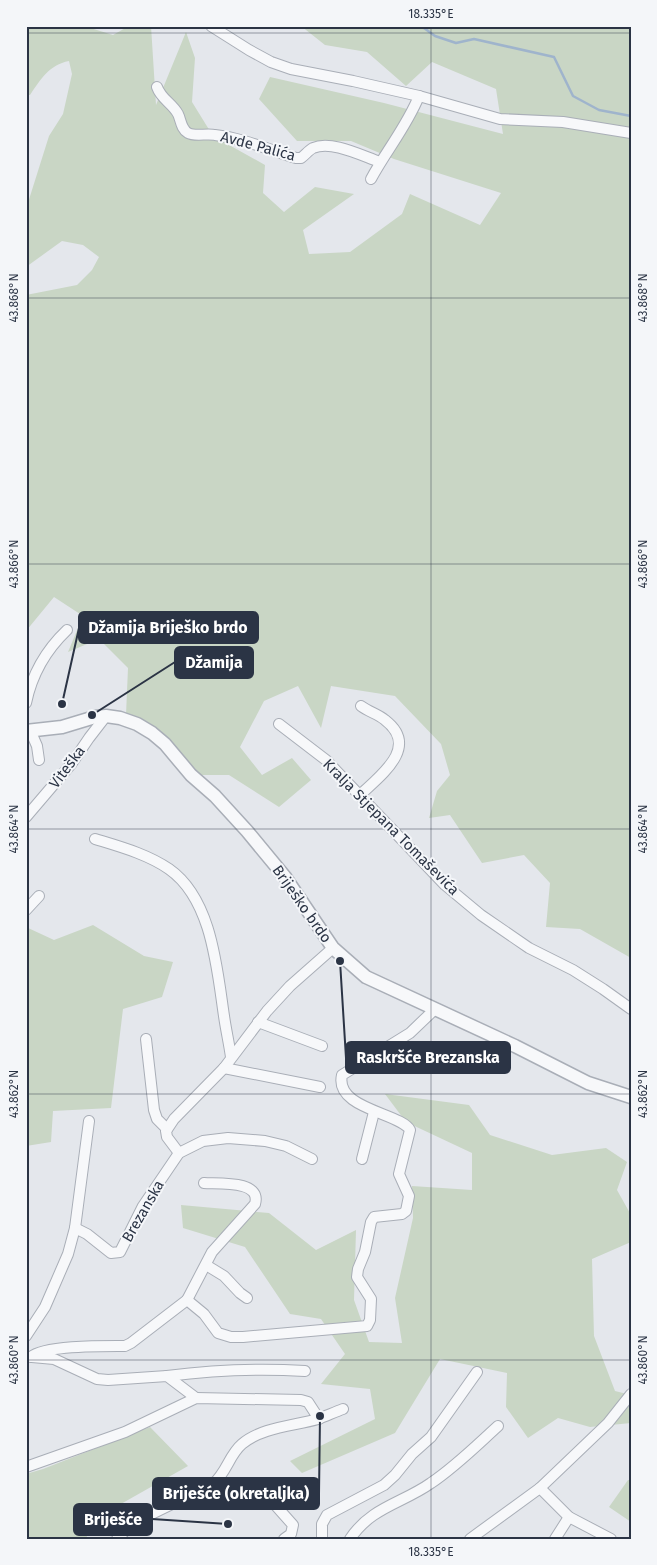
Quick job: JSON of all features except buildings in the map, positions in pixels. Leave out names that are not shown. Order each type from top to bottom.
[{"type":"street","points":[[211,26],[249,50],[291,69],[419,96],[500,119],[563,122],[631,133]]},
{"type":"street","name":"Avde Palića","points":[[157,87],[160,95],[178,114],[183,128],[192,135],[217,135],[296,158],[301,158],[312,148],[322,146],[334,147],[380,162]]},
{"type":"street","points":[[371,179],[419,96]]},
{"type":"street","points":[[26,703],[35,673],[56,640],[67,630]]},
{"type":"street","points":[[360,795],[393,762],[400,744],[400,739],[392,726],[381,717],[361,706]]},
{"type":"street","name":"Briješko brdo","points":[[28,730],[62,727],[95,717],[106,716],[120,718],[137,724],[152,733],[165,744],[191,775],[215,796],[246,831],[279,870],[334,948],[366,977],[515,1046],[588,1083],[631,1097]]},
{"type":"street","name":"Viteška","points":[[26,817],[72,763],[88,738],[106,716]]},
{"type":"street","name":"Kralja Stjepana Tomaševića","points":[[279,724],[326,760],[446,886],[481,914],[530,948],[573,970],[631,1009]]},
{"type":"street","points":[[28,730],[37,746],[39,760]]},
{"type":"street","points":[[95,839],[136,852],[170,869],[184,883],[196,902],[211,936],[231,1057]]},
{"type":"street","points":[[26,910],[39,896]]},
{"type":"street","points":[[179,1153],[167,1137],[167,1129],[174,1119],[224,1068],[258,1022],[290,986],[334,948]]},
{"type":"street","points":[[187,1300],[204,1314],[218,1332],[231,1337],[367,1326],[369,1323],[371,1299],[357,1278],[358,1269],[365,1252],[371,1222],[374,1217],[402,1214],[406,1211],[409,1202],[408,1190],[399,1174],[409,1127],[374,1112],[350,1097],[341,1082],[342,1075],[410,1033],[434,1010]]},
{"type":"street","points":[[258,1022],[322,1046]]},
{"type":"street","points":[[146,1039],[154,1110],[157,1119],[167,1129]]},
{"type":"street","points":[[224,1068],[320,1087]]},
{"type":"street","points":[[362,1159],[374,1112]]},
{"type":"street","points":[[26,1336],[45,1306],[68,1254],[75,1228],[89,1121]]},
{"type":"street","name":"Brezanska","points":[[75,1228],[87,1234],[111,1253],[120,1252],[143,1206],[179,1153],[203,1141],[228,1138],[265,1141],[286,1146],[312,1159]]},
{"type":"street","points":[[29,1357],[40,1351],[125,1346],[187,1300],[212,1252],[256,1201],[255,1193],[251,1189],[242,1186],[204,1183]]},
{"type":"street","points":[[206,1265],[224,1276],[247,1298]]},
{"type":"street","points":[[29,1357],[54,1359],[97,1379],[108,1380],[246,1368],[305,1371]]},
{"type":"street","points":[[322,1539],[322,1524],[327,1515],[384,1485],[431,1437],[477,1372]]},
{"type":"street","points":[[167,1376],[196,1398]]},
{"type":"street","points":[[470,1539],[540,1488],[608,1423],[631,1394]]},
{"type":"street","points":[[26,1467],[125,1432],[196,1398],[301,1400],[308,1402],[319,1419]]},
{"type":"street","points":[[117,1539],[133,1522],[213,1484],[221,1477],[235,1452],[248,1440],[272,1430],[319,1419],[343,1409]]},
{"type":"street","points":[[350,1539],[355,1531],[382,1508],[430,1484],[498,1426]]},
{"type":"street","points":[[540,1488],[569,1517],[610,1539]]},
{"type":"street","points":[[261,1489],[293,1525],[291,1534],[284,1539]]},
{"type":"street","points":[[555,1539],[569,1517]]},
{"type":"green space","points":[[26,26],[84,26],[113,35],[129,26],[151,26],[156,105],[186,32],[195,58],[192,102],[213,136],[265,165],[263,193],[284,212],[315,187],[354,194],[303,230],[309,254],[350,252],[402,214],[410,194],[480,225],[501,193],[394,159],[351,141],[297,141],[259,99],[270,77],[384,103],[503,134],[496,89],[432,62],[406,86],[367,52],[325,45],[301,26],[631,26],[631,958],[580,929],[546,927],[550,883],[524,855],[482,863],[450,815],[429,818],[437,791],[450,775],[441,744],[395,696],[331,686],[321,728],[298,686],[264,701],[240,747],[262,775],[292,758],[311,780],[279,807],[229,775],[192,775],[126,715],[128,668],[99,639],[68,652],[83,616],[54,597],[26,631],[26,295],[77,285],[92,270],[99,257],[83,245],[62,241],[26,267],[26,209],[49,136],[63,114],[72,74],[69,61],[62,63],[51,69],[30,95],[26,95]]},
{"type":"green space","points":[[93,925],[144,956],[173,962],[162,997],[123,1009],[111,1108],[53,1111],[51,1142],[26,1146],[26,927],[54,940]]},
{"type":"green space","points":[[385,1094],[469,1105],[490,1135],[552,1155],[606,1148],[627,1162],[617,1190],[631,1215],[631,1242],[592,1259],[594,1336],[615,1391],[631,1395],[631,1423],[590,1427],[558,1418],[528,1438],[506,1407],[507,1373],[440,1359],[395,1433],[302,1473],[290,1461],[375,1419],[370,1389],[321,1384],[345,1354],[321,1319],[290,1314],[245,1247],[183,1228],[181,1205],[269,1213],[316,1250],[356,1230],[354,1300],[369,1342],[402,1343],[395,1298],[413,1218],[412,1186],[472,1190],[472,1153],[406,1122]]},
{"type":"green space","points":[[150,1427],[188,1466],[82,1526],[88,1539],[26,1539],[26,1474]]},
{"type":"green space","points":[[628,1480],[631,1480],[631,1522],[609,1507]]},
{"type":"waterway","points":[[418,26],[435,36],[456,43],[474,39],[554,57],[573,96],[599,110],[631,116]]},
{"type":"place","name":"Džamija Briješko brdo","points":[[62,704]]},
{"type":"place","name":"Džamija","points":[[92,715]]},
{"type":"place","name":"Raskršće Brezanska","points":[[340,961]]},
{"type":"place","name":"Briješće (okretaljka)","points":[[320,1416]]},
{"type":"place","name":"Briješće","points":[[228,1524]]}]
